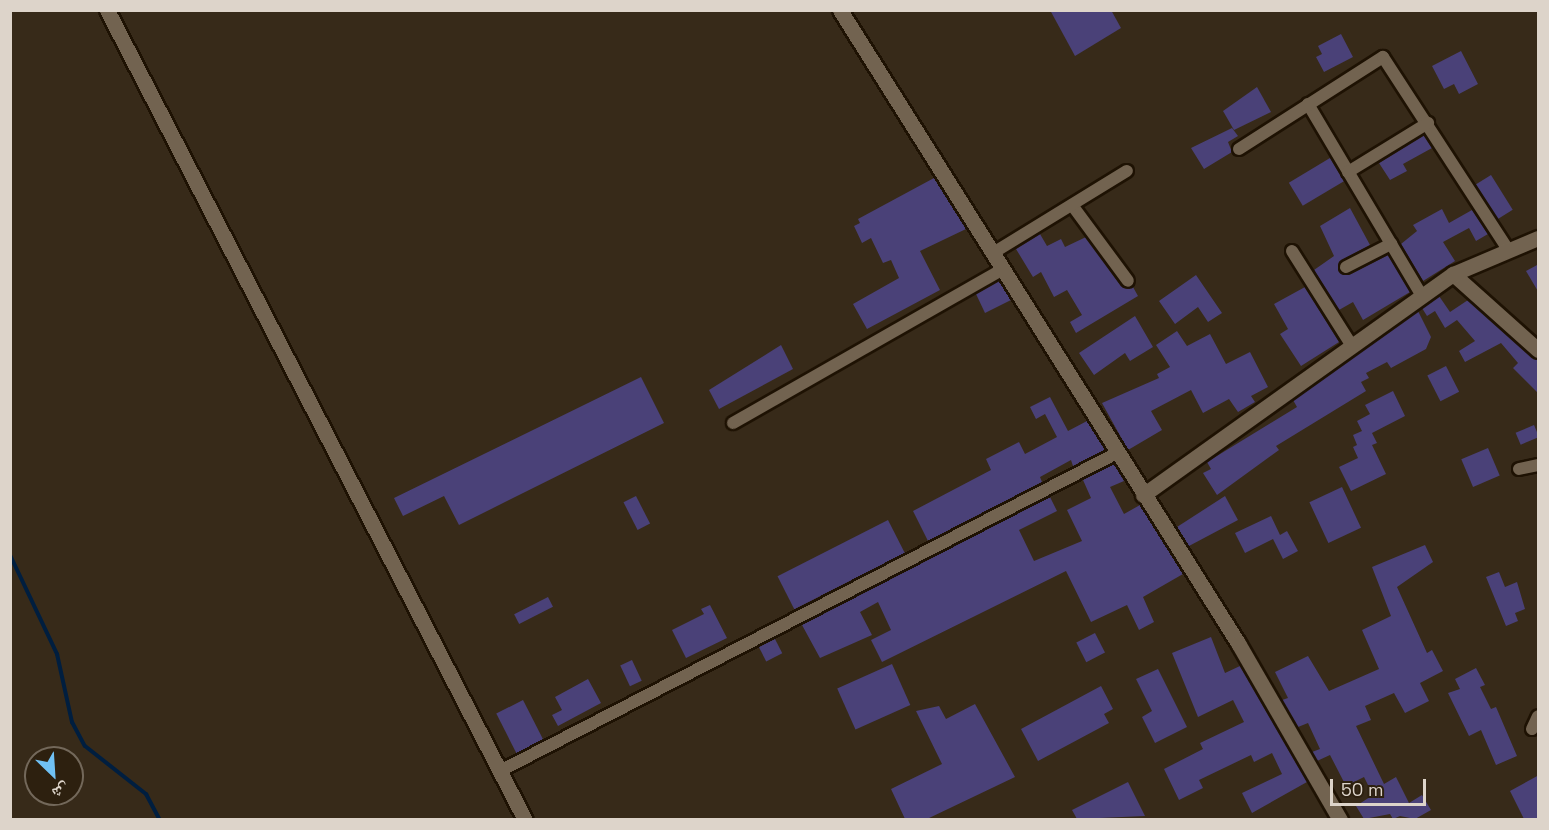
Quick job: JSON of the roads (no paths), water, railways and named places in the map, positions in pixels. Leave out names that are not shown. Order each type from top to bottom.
[{"type":"main road","points":[[107,10],[525,819]]},
{"type":"main road","points":[[840,10],[1238,643],[1340,819]]},
{"type":"main road","points":[[1143,495],[1453,274],[1507,248],[1539,238]]},
{"type":"main road","points":[[1453,274],[1539,350]]},
{"type":"street","points":[[1239,150],[1383,57],[1428,123],[1507,248]]},
{"type":"street","points":[[1308,104],[1422,296]]},
{"type":"street","points":[[1348,172],[1428,123]]},
{"type":"street","points":[[993,253],[1127,171]]},
{"type":"street","points":[[1072,205],[1128,281]]},
{"type":"street","points":[[1346,267],[1391,244]]},
{"type":"street","points":[[1292,250],[1352,346]]},
{"type":"street","points":[[733,423],[1003,269]]},
{"type":"street","points":[[500,771],[1117,453]]},
{"type":"street","points":[[1520,469],[1539,465]]},
{"type":"street","points":[[1532,729],[1539,716]]},
{"type":"waterway","points":[[10,555],[57,654],[72,722],[85,746],[146,794],[160,820]]}]
